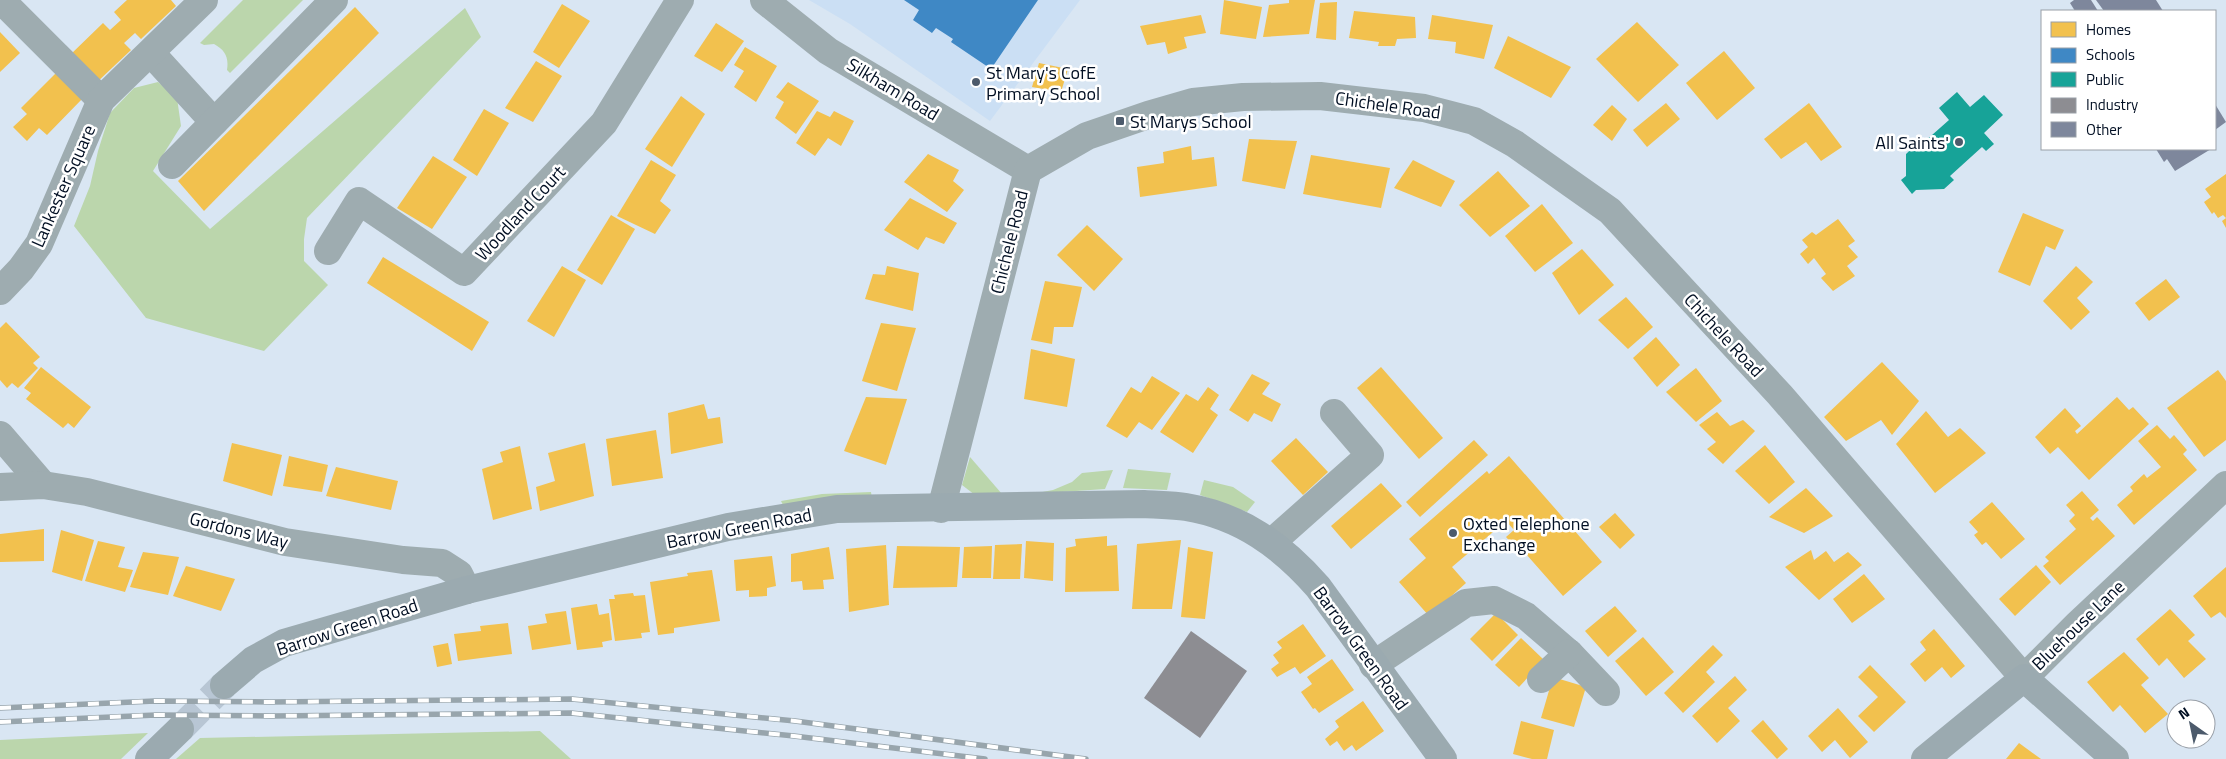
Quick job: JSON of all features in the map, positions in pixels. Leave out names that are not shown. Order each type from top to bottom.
[{"type":"street","points":[[1,0],[102,100]]},
{"type":"street","name":"Lankester Square","points":[[0,291],[21,269],[39,244],[102,100],[204,0]]},
{"type":"street","points":[[172,165],[334,0]]},
{"type":"street","name":"Woodland Court","points":[[328,251],[359,201],[464,272],[604,123],[680,0]]},
{"type":"street","name":"Silkham Road","points":[[764,0],[828,51],[1028,170]]},
{"type":"street","points":[[151,53],[214,122]]},
{"type":"street","name":"Chichele Road","points":[[941,509],[1028,170],[1087,136],[1148,115],[1194,102],[1244,97],[1320,96],[1424,108],[1474,121],[1515,144],[1610,212],[1780,395],[2024,678]]},
{"type":"street","points":[[1272,542],[1370,455],[1334,413]]},
{"type":"street","points":[[0,435],[43,485]]},
{"type":"street","name":"Gordons Way","points":[[0,487],[43,485],[87,492],[285,542],[403,560],[442,563],[459,574],[468,590]]},
{"type":"street","name":"Bluehouse Lane","points":[[1925,759],[2024,678],[2078,624],[2226,485]]},
{"type":"street","name":"Barrow Green Road","points":[[224,685],[253,660],[284,643],[468,590],[728,527],[837,509],[941,509],[1112,504],[1184,506],[1202,510],[1238,523],[1272,542],[1296,563],[1318,587],[1373,665],[1444,759]]},
{"type":"street","points":[[1373,665],[1466,603],[1494,600],[1526,616],[1569,653],[1606,692]]},
{"type":"street","points":[[1541,679],[1569,653]]},
{"type":"street","points":[[2024,678],[2116,759]]},
{"type":"street","points":[[149,759],[180,729]]},
{"type":"shaded area","name":"St Mary's CofE Primary School","points":[[809,0],[1080,0],[990,121],[850,24]]},
{"type":"green space","points":[[243,0],[303,0],[230,73],[227,70],[227,58],[221,49],[214,44],[204,45],[200,43]]},
{"type":"green space","points":[[465,8],[481,37],[307,218],[304,239],[304,261],[328,285],[264,351],[146,318],[74,226],[90,186],[98,151],[110,113],[134,88],[158,82],[177,98],[181,126],[153,171],[210,229]]},
{"type":"green space","points":[[970,457],[1002,494],[975,495],[962,485]]},
{"type":"green space","points":[[1128,469],[1171,473],[1167,490],[1123,488]]},
{"type":"green space","points":[[1113,470],[1105,489],[1032,494],[1053,490],[1072,482],[1082,473]]},
{"type":"green space","points":[[1204,480],[1233,487],[1255,502],[1247,512],[1200,495]]},
{"type":"green space","points":[[871,492],[872,499],[784,507],[781,501],[822,494]]},
{"type":"green space","points":[[540,731],[571,759],[176,759],[200,738]]},
{"type":"green space","points":[[148,733],[121,759],[0,759],[0,740]]},
{"type":"building: Homes","points":[[127,0],[171,0],[176,6],[141,39],[135,33],[124,43],[131,50],[95,84],[69,56],[103,23],[110,30],[121,20],[114,12]]},
{"type":"building: Homes","points":[[1224,0],[1262,7],[1256,39],[1220,34]]},
{"type":"building: Homes","points":[[1289,0],[1315,0],[1309,34],[1263,37],[1269,5],[1289,3]]},
{"type":"building: Homes","points":[[1337,2],[1336,40],[1316,38],[1320,3]]},
{"type":"building: Homes","points":[[562,4],[590,21],[559,68],[533,52]]},
{"type":"building: Homes","points":[[355,7],[379,33],[204,211],[178,181]]},
{"type":"building: Homes","points":[[1354,11],[1415,17],[1416,38],[1397,39],[1395,46],[1378,46],[1379,42],[1349,38]]},
{"type":"building: Homes","points":[[1201,15],[1206,33],[1184,37],[1187,48],[1168,54],[1165,42],[1147,45],[1140,26]]},
{"type":"building: Homes","points":[[1432,15],[1493,25],[1484,59],[1455,53],[1456,42],[1428,39]]},
{"type":"building: Homes","points":[[1637,22],[1679,65],[1638,102],[1596,59]]},
{"type":"building: Homes","points":[[716,23],[744,41],[722,72],[694,56]]},
{"type":"building: Homes","points":[[0,32],[20,53],[0,72]]},
{"type":"building: Homes","points":[[1508,36],[1571,67],[1551,98],[1494,68]]},
{"type":"building: Homes","points":[[745,47],[777,66],[756,102],[734,87],[744,71],[734,65]]},
{"type":"building: Homes","points":[[1724,51],[1755,88],[1717,120],[1686,83]]},
{"type":"building: Homes","points":[[536,61],[562,76],[533,122],[505,108]]},
{"type":"building: Homes","points":[[1039,63],[1068,69],[1061,92],[1032,87]]},
{"type":"building: Homes","points":[[57,72],[83,98],[47,135],[39,128],[27,141],[13,127],[27,114],[21,108]]},
{"type":"building: Homes","points":[[788,82],[819,101],[796,134],[775,118],[784,102],[776,97]]},
{"type":"building: Homes","points":[[681,96],[705,114],[672,167],[645,149]]},
{"type":"building: Homes","points":[[1666,103],[1680,119],[1647,147],[1633,130]]},
{"type":"building: Homes","points":[[1809,103],[1842,147],[1821,161],[1806,142],[1781,159],[1764,139]]},
{"type":"building: Homes","points":[[1612,105],[1627,119],[1612,141],[1593,125]]},
{"type":"building: Homes","points":[[484,109],[509,123],[477,176],[453,160]]},
{"type":"building: Homes","points":[[817,111],[830,117],[834,111],[854,121],[841,146],[828,138],[815,156],[796,143]]},
{"type":"building: Homes","points":[[1249,139],[1297,141],[1285,189],[1242,181]]},
{"type":"building: Homes","points":[[1191,146],[1192,160],[1214,157],[1217,186],[1140,197],[1137,167],[1164,163],[1163,152]]},
{"type":"building: Homes","points":[[928,154],[959,170],[953,181],[964,190],[947,212],[904,182]]},
{"type":"building: Homes","points":[[1311,155],[1390,168],[1381,208],[1303,194]]},
{"type":"building: Homes","points":[[433,156],[467,177],[432,229],[397,208]]},
{"type":"building: Homes","points":[[651,160],[676,175],[660,201],[671,210],[655,234],[617,216]]},
{"type":"building: Homes","points":[[1413,160],[1455,181],[1441,207],[1394,188]]},
{"type":"building: Homes","points":[[1498,171],[1530,206],[1490,237],[1459,205]]},
{"type":"building: Homes","points":[[2226,174],[2226,218],[2223,215],[2218,218],[2214,212],[2212,214],[2204,202],[2211,197],[2205,189]]},
{"type":"building: Homes","points":[[910,198],[957,223],[944,244],[926,237],[918,250],[884,230]]},
{"type":"building: Homes","points":[[1542,204],[1573,243],[1535,272],[1505,236]]},
{"type":"building: Homes","points":[[2023,213],[2064,230],[2055,250],[2046,246],[2030,286],[1998,272]]},
{"type":"building: Homes","points":[[611,215],[635,229],[602,285],[577,270]]},
{"type":"building: Homes","points":[[2226,218],[2226,228],[2222,221]]},
{"type":"building: Homes","points":[[1838,219],[1855,241],[1848,246],[1858,257],[1847,266],[1855,276],[1833,291],[1821,278],[1826,274],[1814,258],[1808,264],[1800,254],[1808,247],[1802,240],[1812,232],[1816,235]]},
{"type":"building: Homes","points":[[1087,225],[1123,259],[1094,291],[1057,255]]},
{"type":"building: Homes","points":[[1582,249],[1614,285],[1579,315],[1552,273]]},
{"type":"building: Homes","points":[[383,257],[489,322],[472,351],[367,283]]},
{"type":"building: Homes","points":[[562,266],[586,280],[554,337],[527,321]]},
{"type":"building: Homes","points":[[887,266],[919,273],[913,311],[865,299],[873,274],[885,275]]},
{"type":"building: Homes","points":[[2076,266],[2093,282],[2077,298],[2090,312],[2071,330],[2043,301]]},
{"type":"building: Homes","points":[[2166,279],[2180,297],[2149,321],[2135,303]]},
{"type":"building: Homes","points":[[1045,281],[1082,287],[1073,327],[1054,327],[1052,344],[1031,340]]},
{"type":"building: Homes","points":[[1626,297],[1653,327],[1628,349],[1598,320]]},
{"type":"building: Homes","points":[[6,322],[40,357],[33,363],[38,368],[18,388],[12,383],[7,388],[0,380],[0,328]]},
{"type":"building: Homes","points":[[881,323],[916,328],[897,391],[862,381]]},
{"type":"building: Homes","points":[[1656,337],[1680,365],[1657,387],[1633,358]]},
{"type":"building: Homes","points":[[1031,349],[1075,359],[1067,407],[1024,399]]},
{"type":"building: Homes","points":[[1882,362],[1919,401],[1892,435],[1881,420],[1846,441],[1824,417]]},
{"type":"building: Homes","points":[[41,367],[91,407],[74,428],[68,423],[63,428],[26,399],[31,393],[24,388]]},
{"type":"building: Homes","points":[[1381,367],[1443,438],[1419,459],[1357,388]]},
{"type":"building: Homes","points":[[1696,368],[1722,401],[1696,422],[1666,392]]},
{"type":"building: Homes","points":[[2218,370],[2226,381],[2226,440],[2204,457],[2167,408]]},
{"type":"building: Homes","points":[[1252,374],[1270,383],[1262,394],[1281,404],[1272,422],[1254,413],[1248,422],[1229,410]]},
{"type":"building: Homes","points":[[1152,376],[1180,393],[1152,430],[1139,422],[1127,438],[1106,426],[1131,387],[1141,393]]},
{"type":"building: Homes","points":[[1208,387],[1219,395],[1210,409],[1218,415],[1193,453],[1160,432],[1186,394],[1198,401]]},
{"type":"building: Homes","points":[[866,397],[907,399],[886,465],[844,451]]},
{"type":"building: Homes","points":[[2117,397],[2129,410],[2133,407],[2149,424],[2089,480],[2058,447],[2050,454],[2035,437],[2065,408],[2081,426],[2075,431],[2077,434]]},
{"type":"building: Homes","points":[[704,404],[708,419],[720,417],[723,443],[671,454],[668,413]]},
{"type":"building: Homes","points":[[1926,411],[1948,437],[1960,428],[1986,453],[1935,493],[1896,444]]},
{"type":"building: Homes","points":[[1717,412],[1730,426],[1743,420],[1755,431],[1723,464],[1707,449],[1716,442],[1699,425]]},
{"type":"building: Homes","points":[[2157,425],[2170,439],[2174,435],[2187,450],[2183,454],[2197,470],[2134,525],[2117,505],[2133,491],[2130,487],[2144,474],[2147,478],[2161,467],[2138,441]]},
{"type":"building: Homes","points":[[656,430],[663,478],[612,486],[606,439]]},
{"type":"building: Homes","points":[[1296,438],[1328,472],[1303,495],[1271,461]]},
{"type":"building: Homes","points":[[1474,440],[1488,455],[1420,517],[1406,502]]},
{"type":"building: Homes","points":[[232,443],[282,455],[272,496],[223,481]]},
{"type":"building: Homes","points":[[585,443],[594,496],[540,511],[536,487],[555,481],[548,453]]},
{"type":"building: Homes","points":[[1765,445],[1795,482],[1769,504],[1735,471]]},
{"type":"building: Homes","points":[[520,446],[532,509],[493,520],[482,469],[503,462],[500,452]]},
{"type":"building: Homes","points":[[289,456],[328,465],[322,492],[283,486]]},
{"type":"building: Homes","name":"Oxted Telephone Exchange","points":[[1509,456],[1602,562],[1563,596],[1519,546],[1516,548],[1506,537],[1514,530],[1506,521],[1452,567],[1466,583],[1429,616],[1399,582],[1426,558],[1409,539],[1487,471],[1489,474]]},
{"type":"building: Homes","points":[[336,467],[398,481],[391,510],[326,496]]},
{"type":"building: Homes","points":[[1381,483],[1402,506],[1351,549],[1331,526]]},
{"type":"building: Homes","points":[[1806,488],[1833,516],[1804,533],[1769,517]]},
{"type":"building: Homes","points":[[2082,491],[2099,510],[2090,518],[2093,521],[2097,517],[2115,536],[2060,585],[2043,566],[2049,561],[2045,557],[2076,529],[2069,521],[2075,515],[2066,505]]},
{"type":"building: Homes","points":[[1992,502],[2025,539],[2001,559],[1986,542],[1982,545],[1974,535],[1978,532],[1969,522]]},
{"type":"building: Homes","points":[[1615,513],[1635,535],[1620,549],[1599,527]]},
{"type":"building: Homes","points":[[44,529],[44,561],[0,562],[0,534]]},
{"type":"building: Homes","points":[[61,530],[94,540],[82,581],[52,572]]},
{"type":"building: Homes","points":[[1107,536],[1107,546],[1117,545],[1119,591],[1065,592],[1066,548],[1076,546],[1075,539]]},
{"type":"building: Homes","points":[[1181,540],[1172,609],[1132,609],[1137,544]]},
{"type":"building: Homes","points":[[98,541],[125,547],[118,567],[133,570],[125,592],[85,581]]},
{"type":"building: Homes","points":[[1026,541],[1054,543],[1053,581],[1024,578]]},
{"type":"building: Homes","points":[[1022,544],[1020,579],[993,579],[995,545]]},
{"type":"building: Homes","points":[[886,545],[889,605],[849,612],[846,549]]},
{"type":"building: Homes","points":[[897,546],[960,547],[957,587],[893,588]]},
{"type":"building: Homes","points":[[992,546],[991,578],[962,578],[964,547]]},
{"type":"building: Homes","points":[[829,547],[834,579],[823,580],[824,589],[803,590],[802,581],[791,582],[791,554]]},
{"type":"building: Homes","points":[[1188,547],[1213,552],[1205,619],[1181,617]]},
{"type":"building: Homes","points":[[1811,550],[1814,560],[1826,551],[1834,562],[1848,552],[1862,565],[1819,600],[1785,567]]},
{"type":"building: Homes","points":[[143,552],[179,557],[168,595],[130,587]]},
{"type":"building: Homes","points":[[772,556],[776,586],[767,588],[767,596],[749,597],[749,590],[736,591],[734,560]]},
{"type":"building: Homes","points":[[2036,565],[2051,582],[2015,616],[1999,599]]},
{"type":"building: Homes","points":[[186,566],[235,579],[221,611],[173,596]]},
{"type":"building: Homes","points":[[2226,567],[2226,618],[2220,612],[2211,618],[2193,596]]},
{"type":"building: Homes","points":[[712,570],[720,621],[674,628],[674,633],[658,635],[650,582],[688,576],[687,573]]},
{"type":"building: Homes","points":[[1864,574],[1885,599],[1852,623],[1833,599]]},
{"type":"building: Homes","points":[[633,593],[634,596],[645,595],[650,632],[641,633],[642,638],[615,641],[609,599],[615,599],[614,595]]},
{"type":"building: Homes","points":[[597,604],[599,615],[609,613],[612,640],[602,642],[603,647],[577,650],[571,608]]},
{"type":"building: Homes","points":[[1615,606],[1637,631],[1608,657],[1585,631]]},
{"type":"building: Homes","points":[[2170,609],[2195,635],[2188,641],[2206,659],[2184,678],[2167,658],[2159,666],[2136,639]]},
{"type":"building: Homes","points":[[566,611],[571,644],[532,650],[528,626],[547,623],[545,614]]},
{"type":"building: Homes","points":[[1496,613],[1518,635],[1492,661],[1470,639]]},
{"type":"building: Homes","points":[[508,623],[512,654],[458,661],[454,634],[481,631],[480,626]]},
{"type":"building: Homes","points":[[1303,624],[1326,656],[1300,674],[1295,667],[1277,677],[1271,669],[1279,663],[1273,655],[1282,648],[1277,642]]},
{"type":"building: Homes","points":[[1934,629],[1965,666],[1951,678],[1942,667],[1925,682],[1910,664],[1926,650],[1920,642]]},
{"type":"building: Homes","points":[[1643,637],[1674,672],[1646,696],[1615,661]]},
{"type":"building: Homes","points":[[1521,638],[1544,660],[1519,687],[1495,665]]},
{"type":"building: Homes","points":[[448,643],[452,664],[437,667],[433,646]]},
{"type":"building: Homes","points":[[1713,645],[1723,655],[1706,672],[1715,682],[1683,713],[1664,693]]},
{"type":"building: Homes","points":[[2124,652],[2149,678],[2141,685],[2166,712],[2166,716],[2145,733],[2120,705],[2113,712],[2087,682]]},
{"type":"building: Homes","points":[[1332,659],[1354,690],[1319,713],[1315,708],[1313,709],[1301,692],[1312,684],[1307,677]]},
{"type":"building: Homes","points":[[1870,665],[1906,702],[1874,732],[1858,716],[1878,697],[1858,677]]},
{"type":"building: Homes","points":[[1735,676],[1747,690],[1728,708],[1740,721],[1717,743],[1692,716]]},
{"type":"building: Homes","points":[[1553,677],[1586,687],[1574,727],[1541,718]]},
{"type":"building: Homes","points":[[1363,701],[1384,731],[1356,751],[1352,745],[1344,751],[1337,741],[1330,746],[1325,739],[1339,727],[1335,721]]},
{"type":"building: Homes","points":[[1838,708],[1868,742],[1850,758],[1835,740],[1822,752],[1808,736]]},
{"type":"building: Homes","points":[[1763,720],[1788,749],[1777,759],[1751,731]]},
{"type":"building: Homes","points":[[1521,721],[1554,730],[1547,759],[1532,759],[1513,754]]},
{"type":"building: Homes","points":[[2019,743],[2041,759],[2006,759]]},
{"type":"building: Schools","points":[[904,0],[1038,0],[991,69],[951,42],[953,39],[936,28],[932,33],[913,20],[919,10]]},
{"type":"building: Public","name":"All Saints'","points":[[1957,92],[1970,107],[1984,95],[2003,115],[1984,133],[1994,144],[1986,151],[1982,147],[1950,176],[1954,180],[1944,189],[1916,190],[1912,194],[1901,180],[1906,176],[1906,154],[1921,140],[1923,143],[1949,120],[1939,108]]},
{"type":"building: Industry","points":[[1191,631],[1247,671],[1200,738],[1144,698]]},
{"type":"building: Other","points":[[2074,0],[2091,0],[2097,10],[2074,10],[2070,3]]},
{"type":"building: Other","points":[[2096,0],[2156,0],[2162,10],[2103,10]]},
{"type":"building: Other","points":[[2216,106],[2226,122],[2216,129]]},
{"type":"building: Other","points":[[2157,150],[2209,150],[2175,171],[2167,159],[2164,162]]},
{"type":"tunnel","points":[[180,729],[224,685]]},
{"type":"railway","points":[[0,708],[155,701],[271,702],[572,699],[795,721],[1086,759]]},
{"type":"railway","points":[[0,722],[156,715],[271,716],[571,713],[794,736],[985,759]]},
{"type":"place","name":"St Mary's CofE Primary School","points":[[976,82]]},
{"type":"place","name":"St Marys School","points":[[1120,121]]},
{"type":"place","name":"All Saints'","points":[[1959,142]]},
{"type":"place","name":"Oxted Telephone Exchange","points":[[1453,533]]}]
